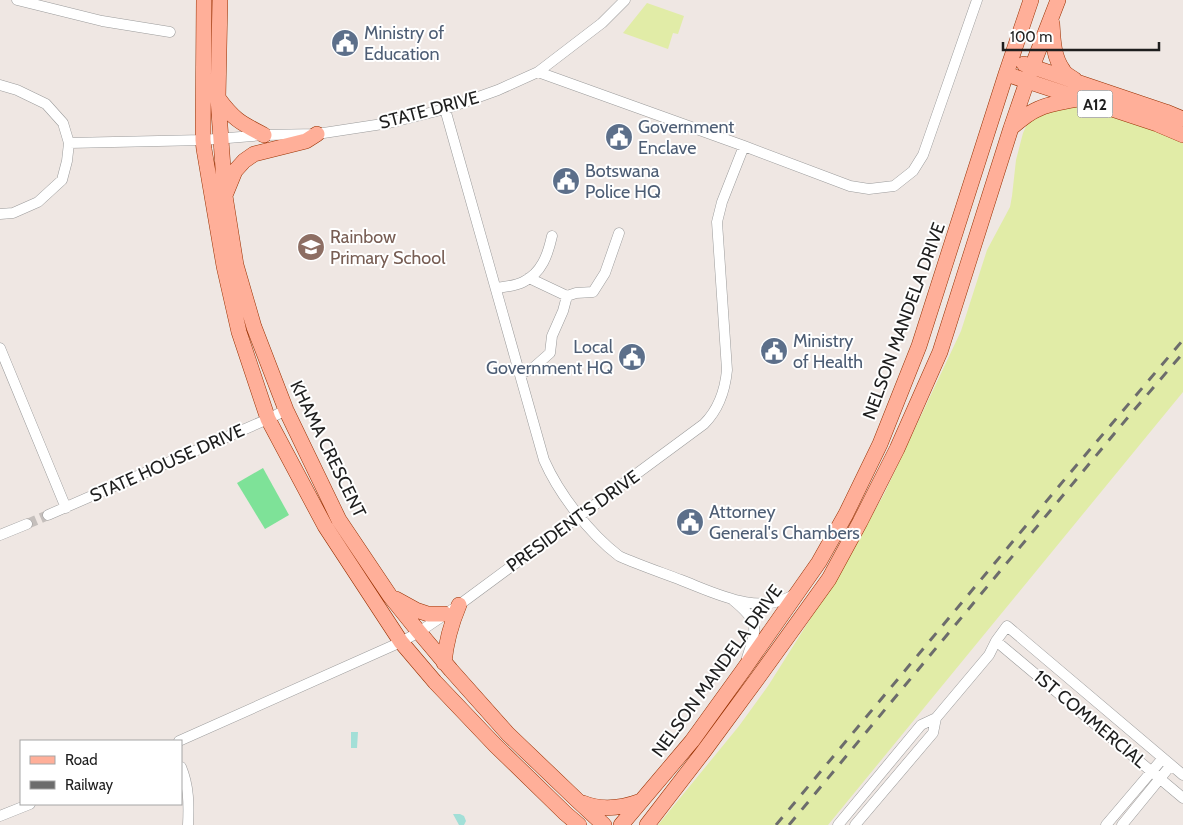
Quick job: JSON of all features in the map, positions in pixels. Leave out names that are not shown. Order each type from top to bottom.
[{"type":"main road","name":"KHAMA CRESCENT","points":[[204,0],[203,140],[224,266],[239,332],[268,419],[326,526],[401,642],[435,682],[495,745],[568,820],[579,825]]},
{"type":"main road","name":"KHAMA CRESCENT","points":[[220,0],[218,98],[220,139],[225,196],[236,265],[254,327],[286,410],[339,520],[390,596],[444,663],[508,734],[604,825]]},
{"type":"main road","name":"NELSON MANDELA DRIVE","points":[[622,825],[692,741],[744,670],[819,562],[846,514],[880,444],[926,328],[1031,0]]},
{"type":"main road","name":"NELSON MANDELA DRIVE","points":[[647,825],[757,679],[829,578],[898,449],[940,352],[1011,128],[1058,0]]},
{"type":"main road","points":[[1052,17],[1053,43],[1058,60],[1063,71],[1078,83]]},
{"type":"main road","name":"A12","points":[[1011,59],[1183,119]]},
{"type":"main road","name":"A12","points":[[1006,74],[1157,124],[1183,135]]},
{"type":"main road","points":[[218,98],[235,119],[264,135]]},
{"type":"main road","points":[[1011,128],[1037,109],[1050,104],[1079,99]]},
{"type":"main road","points":[[225,196],[236,171],[244,161],[254,154],[306,141],[317,134]]},
{"type":"main road","points":[[390,596],[416,610],[428,614],[445,614]]},
{"type":"main road","points":[[444,663],[448,634],[459,605]]},
{"type":"main road","points":[[576,800],[590,806],[611,808],[641,801]]},
{"type":"street","points":[[16,0],[102,21],[170,32]]},
{"type":"street","name":"STATE DRIVE","points":[[69,143],[203,140],[264,135],[317,134],[389,123],[445,109],[498,90],[538,72],[602,23],[625,0]]},
{"type":"street","points":[[538,72],[850,186],[869,188],[894,186],[912,171],[924,155],[977,0]]},
{"type":"street","points":[[0,85],[17,90],[46,104],[63,123],[69,143],[62,180],[38,202],[13,213],[0,214]]},
{"type":"street","points":[[445,109],[544,460],[579,517],[619,556],[732,599],[769,603],[787,599],[798,592]]},
{"type":"street","name":"PRESIDENT'S DRIVE","points":[[181,740],[401,642],[419,632],[459,605],[704,424],[716,411],[726,383],[727,370],[717,222],[722,202],[744,146]]},
{"type":"street","points":[[529,278],[567,296],[576,293],[592,292],[605,273],[619,233]]},
{"type":"street","points":[[496,288],[524,282],[538,272],[549,252],[552,236]]},
{"type":"street","points":[[520,374],[533,368],[550,353],[552,336],[567,296]]},
{"type":"street","points":[[0,348],[66,508]]},
{"type":"street","name":"STATE HOUSE DRIVE","points":[[48,515],[286,410]]},
{"type":"street","points":[[0,535],[26,524]]},
{"type":"street","points":[[732,599],[747,612],[754,623],[755,630],[744,670]]},
{"type":"street","name":"1ST COMMERCIAL","points":[[1183,775],[1007,626],[996,641],[1183,798]]},
{"type":"street","points":[[989,655],[1005,648],[1016,634]]},
{"type":"street","points":[[838,825],[920,725],[936,718],[989,655],[996,641]]},
{"type":"street","points":[[855,825],[933,733],[936,718]]},
{"type":"street","points":[[1106,825],[1162,758]]},
{"type":"street","points":[[1122,825],[1171,765]]},
{"type":"street","points":[[182,769],[186,778],[189,798],[188,825]]},
{"type":"street","points":[[0,816],[28,805]]},
{"type":"green space","points":[[647,3],[684,16],[678,34],[673,33],[668,49],[623,33]]},
{"type":"green space","points":[[1071,104],[1183,138],[1183,392],[828,825],[658,825],[739,726],[768,686],[843,567],[884,494],[961,331],[987,250],[1010,207],[1016,160],[1023,133],[1029,120]]},
{"type":"green space","points":[[263,468],[289,515],[265,529],[237,483]]},
{"type":"water","points":[[351,732],[358,732],[357,748],[351,748]]},
{"type":"water","points":[[453,814],[464,816],[466,821],[464,825],[459,825]]},
{"type":"tunnel","points":[[27,524],[48,515]]},
{"type":"railway","points":[[776,825],[1183,340]]},
{"type":"railway","points":[[789,825],[1183,353]]},
{"type":"place","name":"Ministry of Education","points":[[345,43]]},
{"type":"place","name":"Government Enclave","points":[[619,137]]},
{"type":"place","name":"Botswana Police HQ","points":[[566,181]]},
{"type":"place","name":"Rainbow Primary School","points":[[311,247]]},
{"type":"place","name":"Ministry of Health","points":[[774,351]]},
{"type":"place","name":"Local Government HQ","points":[[632,357]]},
{"type":"place","name":"Attorney General's Chambers","points":[[690,522]]}]
